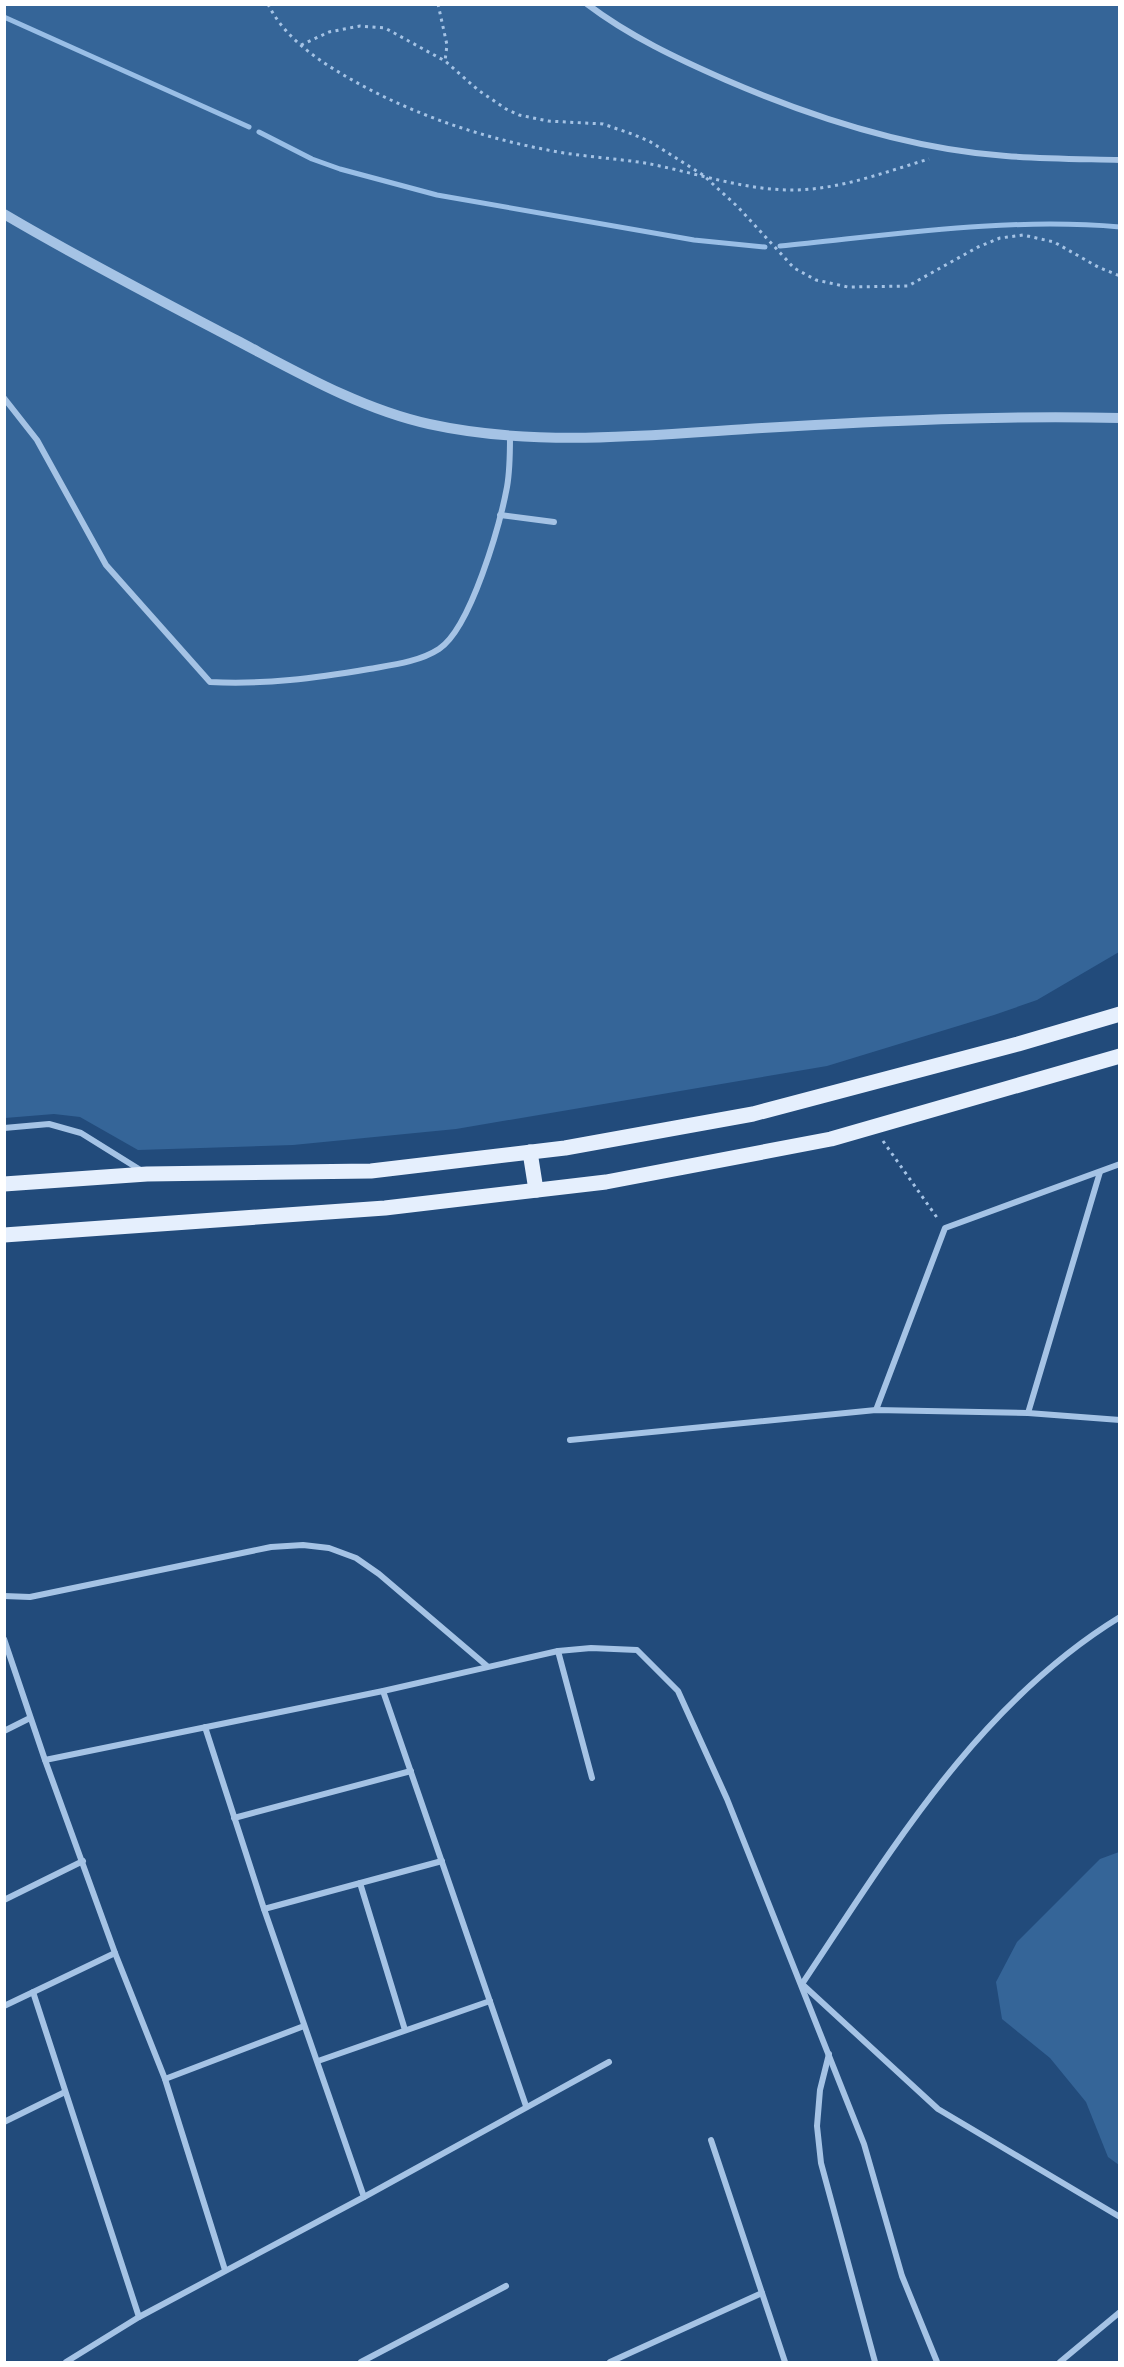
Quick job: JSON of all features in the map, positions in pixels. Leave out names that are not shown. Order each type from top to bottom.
[{"type":"main road","points":[[4,1184],[147,1174],[370,1171],[565,1148],[753,1114],[1018,1044],[1119,1014]]},
{"type":"main road","points":[[4,1235],[385,1208],[617,1180],[831,1139],[1119,1056]]},
{"type":"main road","points":[[530,1152],[536,1190]]},
{"type":"street","points":[[587,4],[653,46],[763,96],[820,117],[880,133],[961,150],[1004,156],[1119,160]]},
{"type":"street","points":[[4,213],[79,258],[304,376],[396,414],[428,424],[510,436],[614,438],[949,417],[1119,418]]},
{"type":"street","points":[[4,398],[37,440],[106,565],[210,682],[278,682],[326,676],[414,659],[440,648],[453,633],[468,608],[494,538],[510,465],[510,436]]},
{"type":"street","points":[[500,515],[554,522]]},
{"type":"street","points":[[4,1128],[49,1124],[81,1133],[147,1174]]},
{"type":"street","points":[[876,1410],[945,1228],[1119,1164]]},
{"type":"street","points":[[1028,1413],[1100,1172]]},
{"type":"street","points":[[570,1440],[876,1410],[1028,1413],[1119,1420]]},
{"type":"street","points":[[4,1596],[30,1597],[272,1547],[303,1545],[329,1548],[356,1558],[379,1574],[487,1666]]},
{"type":"street","points":[[802,1984],[938,1784],[977,1738],[1023,1692],[1066,1655],[1119,1617]]},
{"type":"street","points":[[4,1639],[30,1718],[115,1953],[165,2079],[225,2270]]},
{"type":"street","points":[[45,1760],[383,1691],[558,1651],[591,1648],[637,1650],[678,1691],[728,1798],[864,2144],[902,2276],[937,2362]]},
{"type":"street","points":[[558,1651],[592,1778]]},
{"type":"street","points":[[383,1691],[526,2106]]},
{"type":"street","points":[[4,1731],[30,1718]]},
{"type":"street","points":[[205,1727],[264,1909],[364,2197]]},
{"type":"street","points":[[234,1818],[411,1771]]},
{"type":"street","points":[[4,1900],[83,1861]]},
{"type":"street","points":[[264,1909],[442,1861]]},
{"type":"street","points":[[360,1883],[405,2030]]},
{"type":"street","points":[[4,2006],[115,1953]]},
{"type":"street","points":[[802,1984],[938,2109],[1119,2217]]},
{"type":"street","points":[[33,1992],[139,2317]]},
{"type":"street","points":[[318,2061],[490,2001]]},
{"type":"street","points":[[165,2079],[304,2026]]},
{"type":"street","points":[[829,2054],[820,2090],[818,2117],[821,2163],[875,2362]]},
{"type":"street","points":[[66,2362],[139,2317],[364,2197],[609,2062]]},
{"type":"street","points":[[4,2122],[65,2092]]},
{"type":"street","points":[[711,2140],[785,2362]]},
{"type":"street","points":[[361,2362],[506,2286]]},
{"type":"street","points":[[610,2362],[762,2294]]},
{"type":"street","points":[[1060,2362],[1119,2312]]},
{"type":"path","points":[[250,4],[256,4]]},
{"type":"path","points":[[268,4],[282,26],[301,45],[334,69],[363,86],[454,127],[562,153],[643,163],[739,183],[790,190],[809,189],[868,177],[930,159]]},
{"type":"path","points":[[438,4],[447,45],[445,61]]},
{"type":"path","points":[[301,45],[329,32],[372,26],[385,28],[402,35],[445,61],[478,90],[519,115],[548,121],[590,123],[617,128],[649,141],[703,175],[738,207],[794,268],[806,276],[833,285],[869,288],[908,286],[978,247],[1000,238],[1023,235],[1054,242],[1107,272],[1119,276]]},
{"type":"path","points":[[874,1127],[945,1228]]},
{"type":"shaded area","points":[[5,5],[1119,5],[1119,952],[1037,1000],[827,1066],[456,1129],[293,1145],[138,1150],[80,1117],[54,1114],[5,1118]]},
{"type":"shaded area","points":[[1120,1852],[1119,2165],[1108,2157],[1086,2102],[1050,2058],[1002,2019],[996,1982],[1017,1942],[1100,1859]]},
{"type":"waterway","points":[[4,17],[249,127]]},
{"type":"waterway","points":[[259,132],[312,159],[340,169],[437,195],[694,240],[765,247]]},
{"type":"waterway","points":[[780,246],[992,226],[1077,224],[1120,227]]}]
